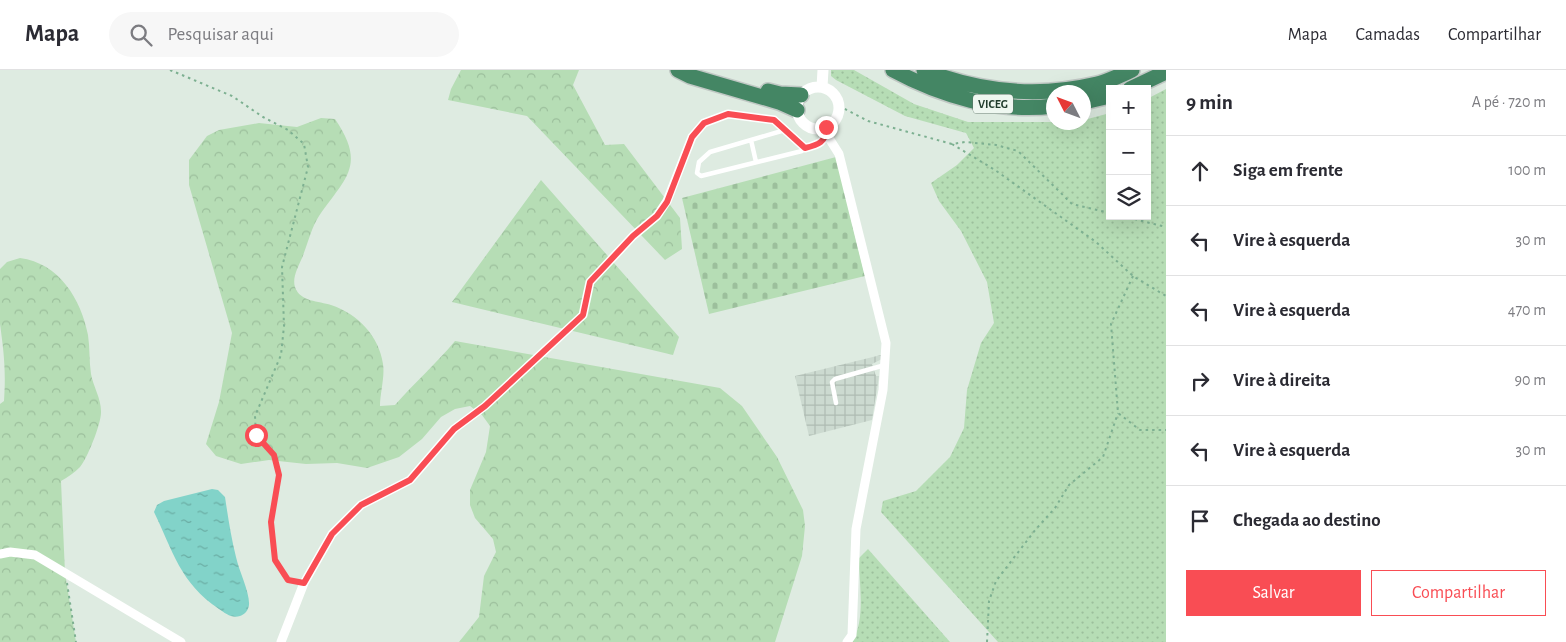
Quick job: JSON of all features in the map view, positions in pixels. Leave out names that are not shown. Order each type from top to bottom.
[{"type":"highway","points":[[678,70],[690,76],[779,102],[799,102]]},
{"type":"highway","points":[[695,70],[780,94],[799,102]]},
{"type":"highway","name":"VICEG","points":[[893,70],[963,99],[1002,106],[1046,106]]},
{"type":"highway","name":"VICEG","points":[[924,70],[976,87],[1039,93],[1098,84],[1132,70]]},
{"type":"highway","points":[[1138,85],[1166,72]]},
{"type":"highway","points":[[1091,100],[1106,97]]},
{"type":"street","points":[[822,87],[823,70]]},
{"type":"street","points":[[282,642],[304,583],[332,534],[361,505],[410,480],[454,429],[485,406],[583,315],[590,282],[633,236],[657,216],[667,202],[692,137],[704,123],[728,114],[774,120],[805,148],[815,146],[823,141],[826,131],[836,118],[839,106],[834,94],[822,87],[811,88],[799,102],[802,122],[807,126],[826,131],[839,154],[886,343],[883,390],[856,529],[852,635],[847,642]]},
{"type":"street","points":[[0,554],[10,552],[35,555],[181,642]]},
{"type":"lane","points":[[786,130],[702,156],[697,172],[701,176],[805,148]]},
{"type":"lane","points":[[751,140],[756,162]]},
{"type":"lane","points":[[836,403],[832,389],[832,382],[835,379],[884,365]]},
{"type":"path","points":[[170,70],[232,96],[263,117],[288,130],[304,144],[308,167],[282,267],[284,326],[281,355],[255,416],[256,435],[274,455],[279,475],[271,522],[275,560],[288,580],[304,583]]},
{"type":"path","points":[[839,106],[868,121],[952,144],[995,170],[1096,242],[1133,276],[1166,296]]},
{"type":"path","points":[[952,144],[966,142],[1018,151],[1072,204],[1106,212]]},
{"type":"path","points":[[1138,220],[1166,227]]},
{"type":"path","points":[[987,642],[990,601],[996,581],[1036,529],[1055,508],[1069,485],[1103,456],[1118,412],[1111,324],[1133,276]]},
{"type":"path","points":[[1118,412],[1140,430],[1166,430]]},
{"type":"path","points":[[65,574],[76,642]]},
{"type":"shaded area","points":[[881,355],[882,359],[872,364],[876,376],[879,376],[872,420],[809,436],[795,376]]},
{"type":"green space","points":[[461,70],[579,70],[573,85],[605,145],[624,144],[680,218],[682,249],[665,260],[527,116],[448,100],[451,89]]},
{"type":"green space","points":[[831,70],[854,70],[914,104],[968,122],[1046,122],[1046,130],[1091,130],[1091,118],[1106,114],[1106,220],[1151,220],[1151,97],[1166,89],[1166,642],[998,642],[881,512],[883,501],[916,491],[950,457],[964,428],[967,390],[981,343],[994,323],[987,282],[961,231],[939,201],[931,183],[957,165],[974,148],[966,133],[905,116],[831,76]]},
{"type":"green space","points":[[321,118],[335,119],[345,135],[350,149],[351,160],[349,171],[344,181],[314,225],[296,272],[294,284],[301,296],[341,309],[358,320],[372,335],[381,354],[383,364],[380,406],[395,405],[455,341],[720,388],[742,406],[777,457],[803,510],[805,526],[802,556],[775,642],[459,642],[479,617],[484,576],[496,552],[493,539],[475,518],[470,505],[470,490],[486,452],[490,426],[482,415],[470,406],[455,409],[441,417],[422,439],[399,457],[367,468],[337,463],[306,464],[269,460],[241,464],[216,456],[206,444],[219,402],[232,333],[189,185],[189,160],[207,136],[219,130],[259,123],[297,127]]},
{"type":"green space","points":[[836,157],[865,276],[709,314],[682,198]]},
{"type":"green space","points":[[541,180],[679,337],[673,355],[452,302]]},
{"type":"green space","points":[[20,258],[34,261],[46,267],[57,275],[74,296],[85,322],[91,374],[101,406],[101,416],[94,440],[86,456],[80,467],[61,481],[65,573],[76,642],[0,642],[0,404],[4,401],[5,380],[0,324],[0,269],[7,262]]},
{"type":"green space","points":[[868,549],[950,642],[852,642],[859,623],[860,613],[859,558]]},
{"type":"water","points":[[212,489],[218,490],[225,497],[237,563],[248,594],[248,609],[237,617],[224,612],[206,599],[186,577],[154,512],[157,505],[164,501]]},
{"type":"route","points":[[256,435],[274,455],[279,475],[271,522],[275,560],[288,580],[304,583],[332,534],[361,505],[387,490],[410,480],[454,429],[485,406],[583,315],[590,282],[633,236],[657,216],[667,202],[692,137],[704,123],[728,114],[774,120],[805,148],[815,146],[823,141],[827,135],[826,127]]}]
